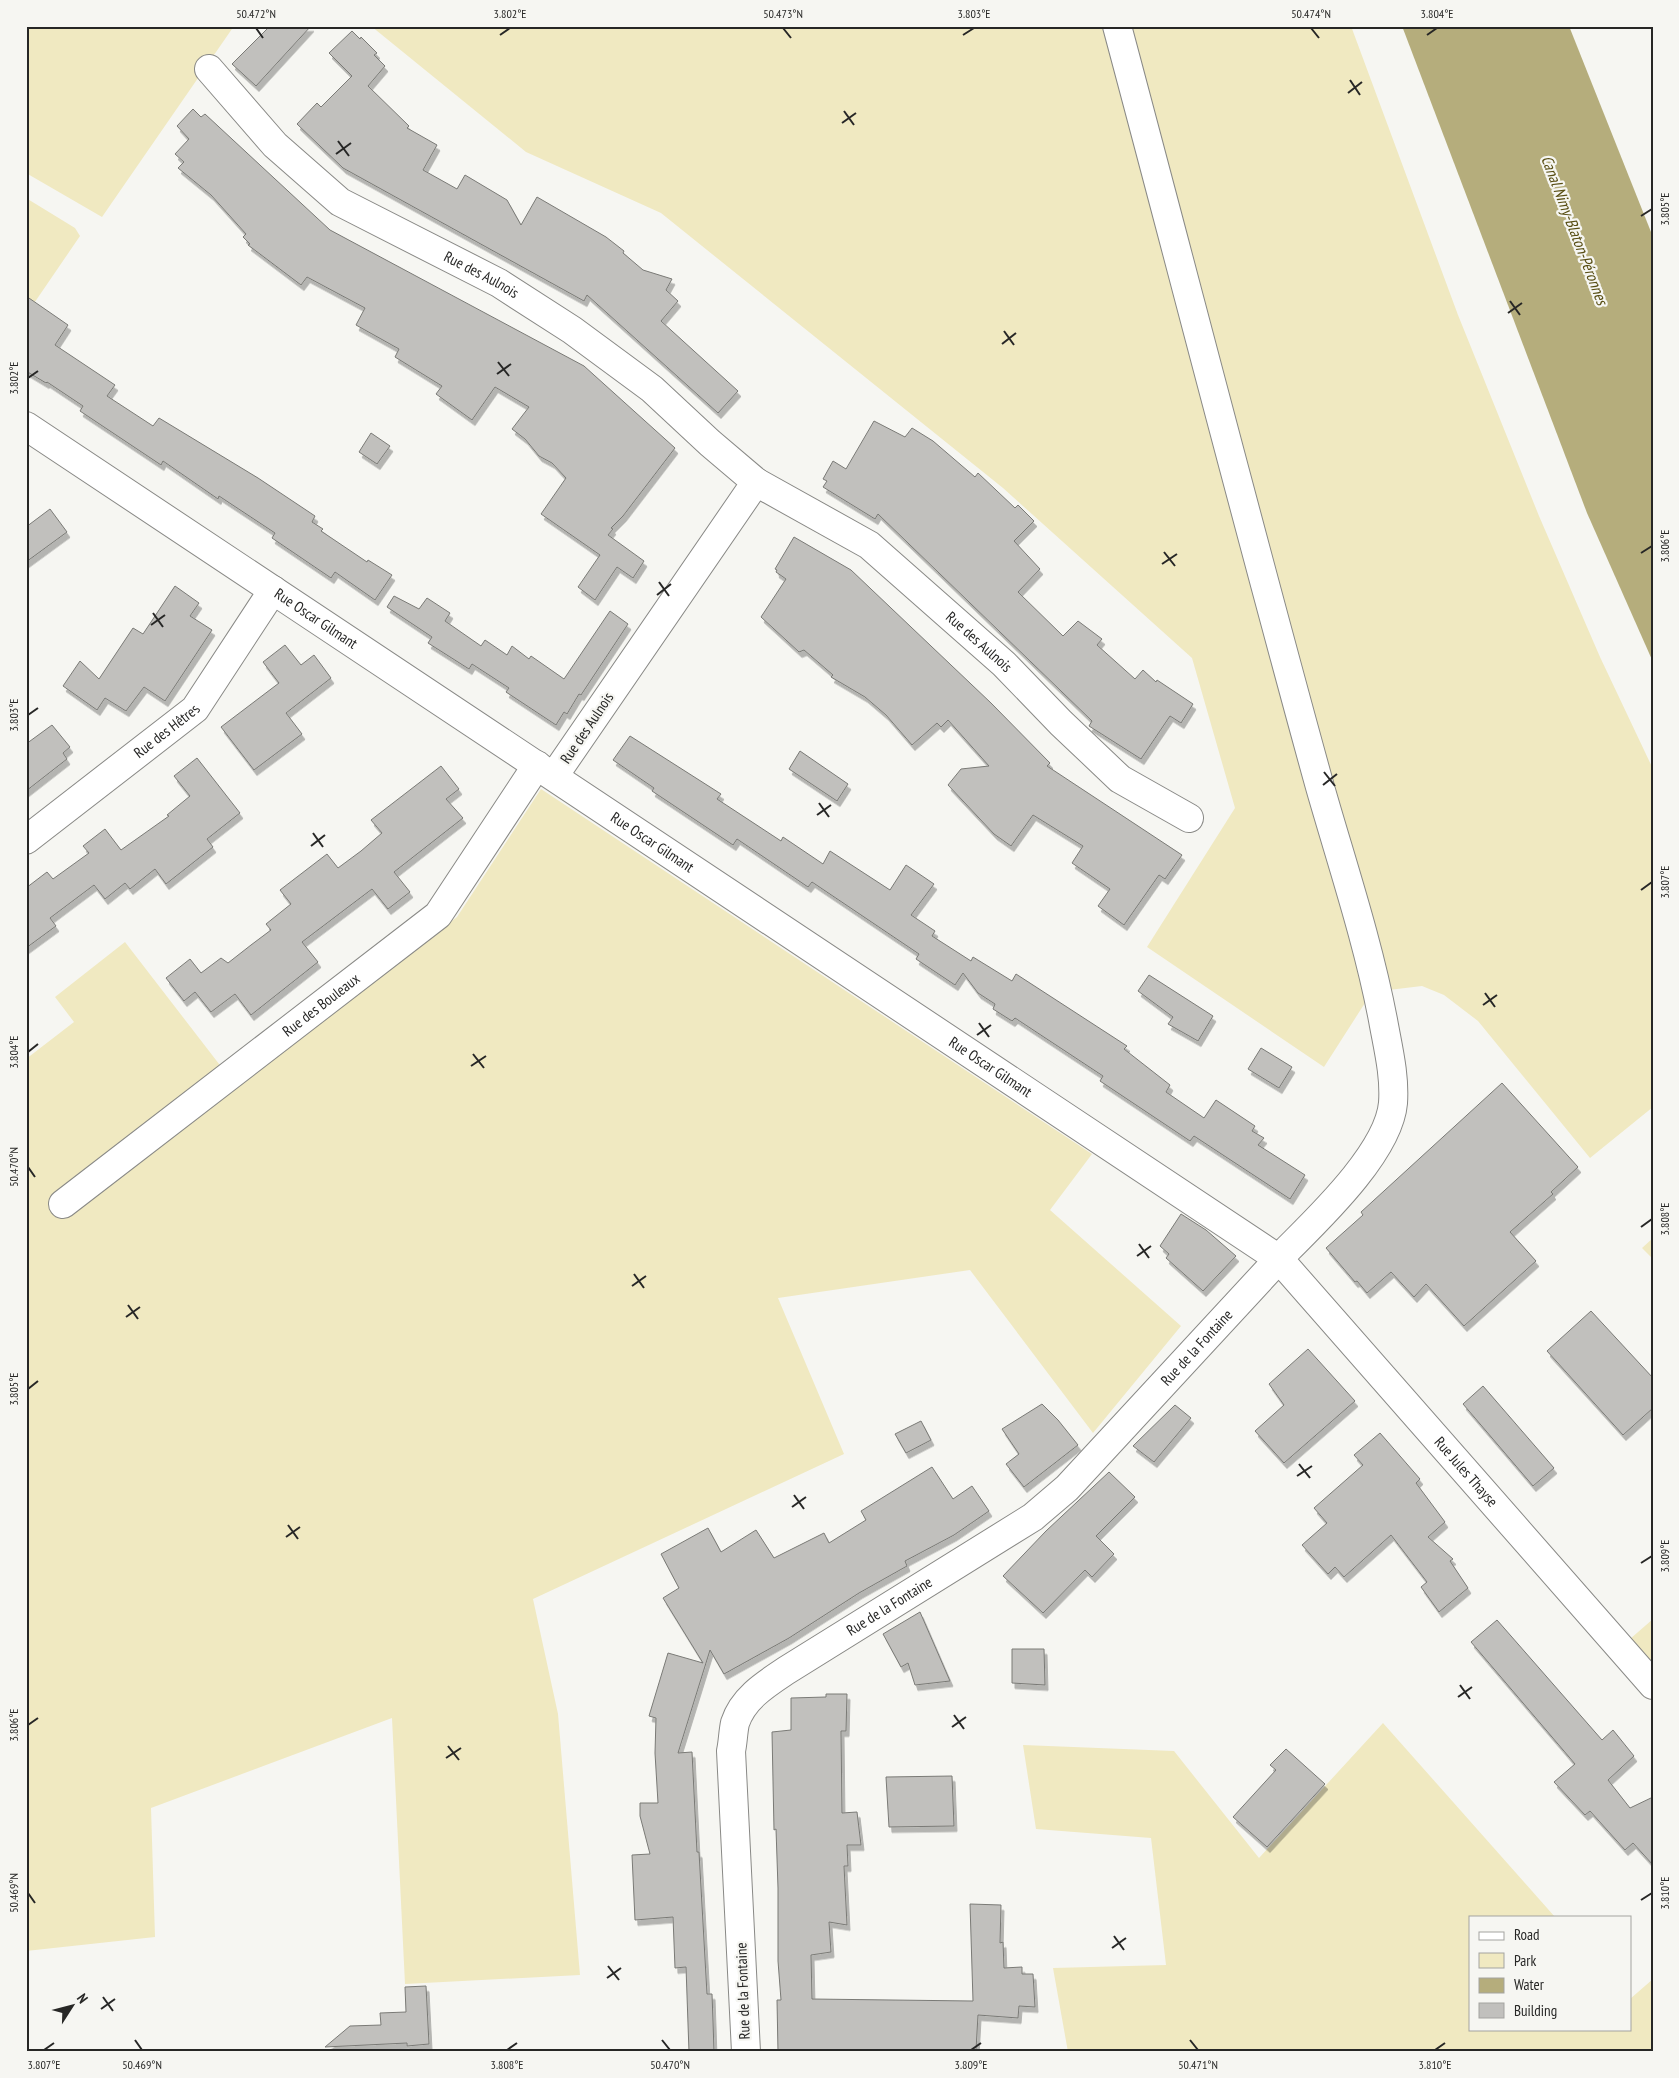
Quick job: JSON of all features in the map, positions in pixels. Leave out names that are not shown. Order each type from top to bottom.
[{"type":"street","name":"Rue de la Fontaine","points":[[746,2052],[732,1751],[735,1723],[746,1702],[765,1684],[1033,1517],[1067,1488],[1279,1258],[1324,1214],[1376,1148],[1386,1131],[1392,1106],[1393,1072],[1376,980],[1320,787],[1117,26]]},
{"type":"street","name":"Rue des Aulnois","points":[[209,69],[275,145],[340,202],[499,283],[572,330],[652,390],[710,444],[756,482],[869,545],[1004,664],[1061,723],[1120,779],[1189,818]]},
{"type":"street","name":"Rue Oscar Gilmant","points":[[29,431],[273,590],[1279,1258]]},
{"type":"street","name":"Rue des Aulnois","points":[[545,771],[756,482]]},
{"type":"street","name":"Rue des Hêtres","points":[[26,840],[195,709],[273,590]]},
{"type":"street","name":"Rue des Bouleaux","points":[[63,1204],[438,915],[545,771]]},
{"type":"street","name":"Rue Jules Thayse","points":[[1279,1258],[1653,1685]]},
{"type":"green space","points":[[26,26],[234,26],[102,217],[26,173]]},
{"type":"green space","points":[[371,26],[1351,26],[1458,315],[1539,516],[1600,657],[1653,769],[1653,1107],[1590,1158],[1478,1021],[1444,995],[1422,986],[1372,992],[1324,1067],[1147,947],[1235,808],[1192,658],[1003,488],[661,213],[526,152]]},
{"type":"green space","points":[[26,198],[75,228],[80,236],[26,315]]},
{"type":"green space","points":[[541,789],[1092,1154],[1050,1210],[1181,1326],[1093,1433],[970,1270],[778,1298],[844,1454],[533,1599],[558,1714],[580,1975],[405,1984],[392,1718],[151,1808],[155,1937],[26,1951],[26,1059],[74,1022],[55,997],[125,942],[236,1086],[457,917]]},
{"type":"green space","points":[[1653,1238],[1653,1259],[1642,1248]]},
{"type":"green space","points":[[1653,1619],[1653,1665],[1630,1639]]},
{"type":"green space","points":[[1383,1723],[1554,1916],[1469,1916],[1469,2030],[1632,2030],[1632,1997],[1653,1979],[1653,2052],[1068,2052],[1053,1968],[1166,1965],[1151,1838],[1036,1829],[1023,1745],[1174,1751],[1259,1858]]},
{"type":"water","name":"Canal Nimy-Blaton-Péronnes","points":[[1402,26],[1569,26],[1653,237],[1653,662],[1587,513]]},
{"type":"building","points":[[270,26],[311,26],[256,86],[232,64]]},
{"type":"building","points":[[352,31],[377,53],[374,55],[385,66],[368,86],[409,126],[407,128],[437,145],[423,170],[457,189],[465,175],[507,200],[521,225],[537,197],[606,237],[624,251],[623,253],[643,270],[672,279],[666,290],[678,301],[661,321],[738,391],[718,413],[587,295],[584,301],[343,168],[297,124],[317,103],[321,107],[352,76],[329,53]]},
{"type":"building","points":[[193,109],[201,117],[205,114],[330,230],[584,366],[675,448],[623,516],[611,528],[613,529],[608,535],[644,561],[633,578],[617,567],[595,600],[578,587],[600,555],[541,514],[566,478],[552,463],[539,456],[525,439],[512,429],[529,407],[495,387],[472,420],[436,394],[442,386],[395,357],[399,349],[356,325],[365,308],[307,277],[301,285],[248,245],[250,244],[243,237],[246,234],[211,195],[178,168],[184,162],[175,154],[189,139],[177,126]]},
{"type":"building","points":[[26,296],[68,325],[55,345],[115,385],[107,396],[153,426],[159,418],[258,478],[315,516],[312,522],[323,529],[321,531],[367,562],[368,560],[392,575],[375,600],[335,572],[331,578],[272,538],[275,533],[219,496],[218,499],[163,461],[161,465],[80,411],[83,406],[47,382],[26,371]]},
{"type":"building","points":[[874,421],[905,437],[912,428],[933,441],[975,477],[978,473],[1015,508],[1018,505],[1034,521],[1014,541],[1040,569],[1018,592],[1063,636],[1078,621],[1102,639],[1097,645],[1135,679],[1143,670],[1156,682],[1157,680],[1193,704],[1181,723],[1170,716],[1141,759],[1089,726],[1092,721],[878,514],[875,519],[823,487],[827,481],[823,479],[833,461],[846,469]]},
{"type":"building","points":[[371,433],[390,446],[377,464],[359,452]]},
{"type":"building","points":[[50,509],[67,532],[26,562],[26,527]]},
{"type":"building","points":[[794,537],[851,570],[991,703],[1050,763],[1047,766],[1182,855],[1165,879],[1159,875],[1124,925],[1098,906],[1110,889],[1072,863],[1083,846],[1033,815],[1011,846],[994,834],[948,785],[961,769],[989,766],[948,720],[941,727],[937,723],[912,745],[886,715],[865,697],[831,677],[833,675],[804,650],[799,652],[761,617],[786,579],[776,572],[777,570],[775,569]]},
{"type":"building","points":[[175,586],[199,603],[190,616],[212,630],[165,701],[144,687],[126,711],[105,698],[97,710],[63,686],[80,661],[99,679],[133,628],[143,634]]},
{"type":"building","points":[[394,596],[419,609],[427,598],[450,613],[445,621],[481,646],[485,640],[507,655],[512,646],[529,659],[531,656],[564,679],[610,611],[628,624],[581,695],[579,694],[567,714],[564,712],[556,725],[506,692],[509,688],[472,664],[469,669],[428,643],[432,637],[387,607]]},
{"type":"building","points":[[285,645],[301,665],[314,655],[331,678],[286,713],[302,734],[254,770],[221,727],[279,683],[263,662]]},
{"type":"building","points":[[52,725],[70,747],[63,753],[67,759],[26,791],[26,744]]},
{"type":"building","points":[[630,736],[721,794],[717,799],[781,841],[783,837],[823,864],[830,851],[890,890],[906,865],[934,884],[911,915],[935,931],[932,936],[971,961],[973,957],[1012,981],[1016,974],[1127,1046],[1124,1049],[1170,1085],[1166,1092],[1204,1118],[1216,1100],[1255,1126],[1252,1131],[1264,1138],[1258,1145],[1305,1175],[1290,1199],[1194,1136],[1190,1141],[1100,1081],[1103,1076],[1015,1018],[1012,1021],[993,1009],[995,1004],[978,993],[963,973],[955,985],[916,959],[919,954],[812,882],[808,887],[737,839],[733,845],[652,791],[654,788],[613,760]]},
{"type":"building","points":[[800,751],[848,784],[837,801],[789,769]]},
{"type":"building","points":[[197,758],[240,813],[207,839],[213,847],[166,884],[155,869],[130,889],[125,883],[105,899],[94,885],[50,918],[56,926],[26,948],[26,888],[47,872],[53,879],[89,853],[83,846],[105,829],[121,850],[169,816],[167,815],[190,796],[174,776]]},
{"type":"building","points":[[441,766],[459,789],[446,799],[463,818],[394,872],[410,892],[388,909],[372,889],[302,942],[318,962],[251,1015],[235,994],[211,1012],[195,992],[184,1001],[166,978],[190,959],[201,973],[221,958],[228,963],[271,930],[266,924],[291,904],[280,890],[327,854],[338,868],[361,851],[382,833],[371,820]]},
{"type":"building","points":[[1149,975],[1213,1016],[1198,1041],[1168,1024],[1173,1017],[1138,991]]},
{"type":"building","points":[[1261,1048],[1292,1067],[1279,1088],[1248,1069]]},
{"type":"building","points":[[1502,1083],[1578,1167],[1551,1192],[1553,1194],[1510,1232],[1536,1261],[1464,1326],[1426,1284],[1414,1297],[1391,1272],[1367,1293],[1326,1248],[1363,1215],[1361,1212]]},
{"type":"building","points":[[1181,1214],[1206,1230],[1236,1256],[1203,1291],[1166,1258],[1169,1254],[1160,1246]]},
{"type":"building","points":[[1591,1311],[1653,1378],[1653,1408],[1623,1435],[1547,1351]]},
{"type":"building","points":[[1308,1349],[1355,1401],[1284,1463],[1255,1431],[1284,1405],[1269,1384]]},
{"type":"building","points":[[1483,1386],[1554,1468],[1533,1486],[1463,1404]]},
{"type":"building","points":[[1042,1404],[1078,1445],[1024,1487],[1006,1464],[1019,1454],[1002,1429]]},
{"type":"building","points":[[1175,1405],[1191,1418],[1154,1462],[1133,1446]]},
{"type":"building","points":[[921,1421],[931,1440],[906,1453],[895,1434]]},
{"type":"building","points":[[1380,1433],[1420,1479],[1416,1483],[1445,1522],[1428,1537],[1453,1559],[1450,1561],[1468,1588],[1439,1612],[1421,1587],[1427,1582],[1391,1535],[1344,1577],[1335,1567],[1328,1574],[1302,1545],[1327,1523],[1314,1508],[1363,1465],[1354,1455]]},
{"type":"building","points":[[932,1467],[953,1499],[972,1486],[989,1511],[954,1535],[905,1561],[907,1566],[859,1593],[789,1638],[724,1674],[710,1650],[678,1753],[692,1752],[707,1994],[712,1994],[713,2021],[714,2052],[689,2052],[686,1967],[675,1968],[673,1917],[635,1920],[632,1855],[650,1854],[640,1816],[640,1803],[658,1803],[655,1753],[656,1718],[649,1716],[668,1653],[703,1663],[663,1598],[679,1588],[661,1554],[708,1528],[721,1552],[756,1530],[774,1558],[824,1533],[829,1543],[866,1520],[861,1511]]},
{"type":"building","points":[[1109,1472],[1135,1497],[1096,1536],[1114,1554],[1092,1577],[1085,1570],[1043,1613],[1003,1576],[1046,1531]]},
{"type":"building","points":[[920,1612],[950,1681],[915,1685],[908,1663],[901,1667],[883,1634]]},
{"type":"building","points":[[1497,1620],[1602,1740],[1613,1730],[1634,1756],[1608,1780],[1630,1808],[1653,1797],[1653,1865],[1633,1843],[1625,1850],[1590,1811],[1585,1815],[1554,1782],[1575,1764],[1471,1642]]},
{"type":"building","points":[[1012,1649],[1044,1649],[1045,1685],[1012,1683]]},
{"type":"building","points":[[826,1694],[847,1694],[846,1731],[841,1731],[842,1813],[857,1812],[861,1845],[847,1845],[848,1866],[844,1866],[847,1925],[829,1922],[831,1952],[811,1955],[812,1999],[973,2001],[970,1904],[1001,1905],[1000,1943],[1003,1942],[1004,1968],[1022,1967],[1022,1974],[1033,1974],[1035,2007],[1019,2006],[1018,2018],[978,2015],[976,2050],[778,2052],[777,2000],[781,2000],[778,1961],[778,1888],[776,1829],[774,1830],[772,1732],[791,1730],[791,1698],[826,1697]]},
{"type":"building","points":[[1286,1749],[1325,1784],[1267,1847],[1233,1817],[1276,1770],[1270,1765]]},
{"type":"building","points":[[952,1776],[954,1826],[889,1827],[886,1777]]},
{"type":"building","points":[[426,1986],[429,2044],[407,2046],[407,2043],[325,2047],[350,2026],[381,2025],[380,2013],[406,2012],[405,1987]]}]
